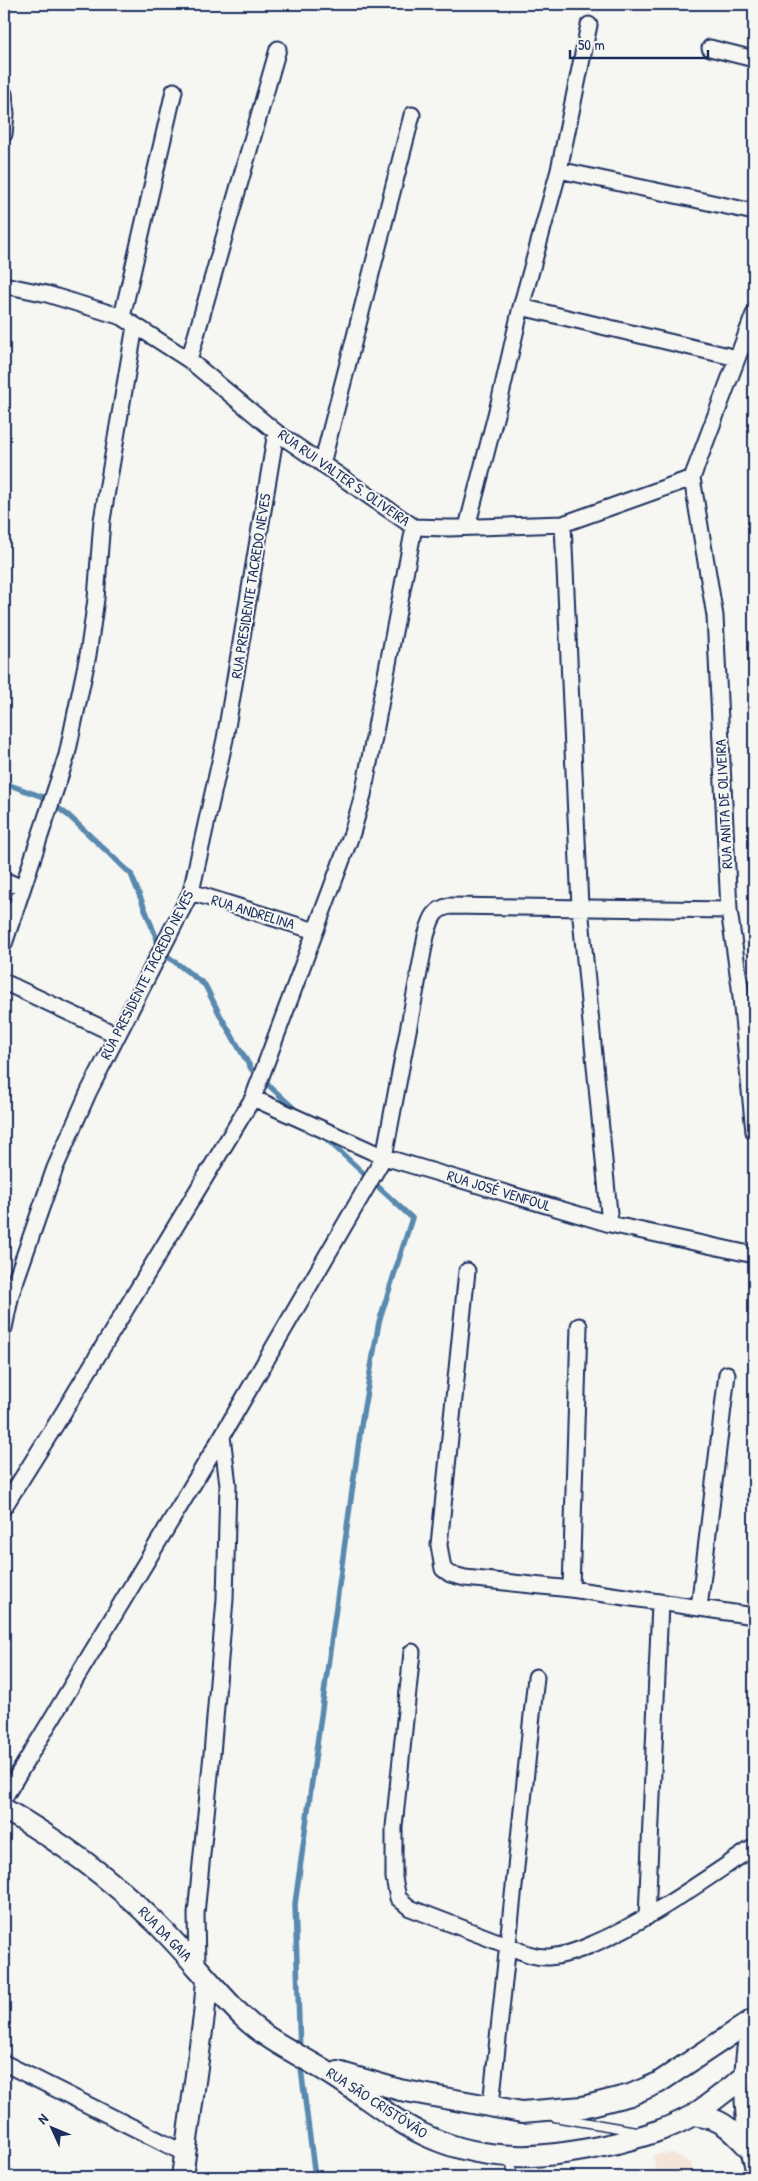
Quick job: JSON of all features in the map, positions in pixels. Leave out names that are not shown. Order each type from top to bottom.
[{"type":"main road","name":"RUA DA GAIA","points":[[4,1809],[72,1852],[99,1873],[153,1919],[202,1972],[260,2030],[279,2045],[319,2067]]},
{"type":"main road","points":[[182,2177],[203,2021],[202,1972]]},
{"type":"main road","name":"RUA SÃO CRISTÓVÃO","points":[[319,2067],[400,2090],[522,2112],[583,2107],[630,2095],[658,2084],[752,2021]]},
{"type":"main road","name":"RUA SÃO CRISTÓVÃO","points":[[319,2067],[388,2113],[429,2137],[446,2144],[484,2154],[511,2157],[551,2156],[652,2134],[693,2115],[748,2074]]},
{"type":"main road","points":[[388,2113],[385,2106],[386,2099],[391,2092],[400,2090]]},
{"type":"main road","points":[[693,2115],[708,2117],[722,2122],[748,2147]]},
{"type":"street","points":[[467,527],[500,399],[521,307],[559,170],[589,25]]},
{"type":"street","points":[[710,48],[754,59]]},
{"type":"street","points":[[189,360],[278,49]]},
{"type":"street","points":[[122,317],[174,91]]},
{"type":"street","points":[[4,94],[6,114],[4,134]]},
{"type":"street","points":[[322,464],[412,115]]},
{"type":"street","points":[[559,170],[754,212]]},
{"type":"street","name":"RUA RUI VALTER S. OLIVEIRA","points":[[4,285],[47,294],[122,317],[189,360],[276,432],[414,526],[467,527],[563,524],[692,478]]},
{"type":"street","points":[[521,307],[737,358]]},
{"type":"street","points":[[692,478],[754,314]]},
{"type":"street","points":[[4,944],[67,755],[88,655],[96,600],[102,520],[135,326]]},
{"type":"street","name":"RUA PRESIDENTE TACREDO NEVES","points":[[4,1328],[11,1294],[55,1168],[89,1091],[191,892],[225,739],[276,432]]},
{"type":"street","name":"RUA ANITA DE OLIVEIRA","points":[[692,478],[715,616],[729,910],[747,986],[754,1132]]},
{"type":"street","points":[[563,524],[580,907],[610,1224]]},
{"type":"street","points":[[4,1507],[73,1397],[253,1098],[352,833],[363,795],[414,526]]},
{"type":"street","points":[[4,880],[22,888]]},
{"type":"street","name":"RUA ANDRELINA","points":[[191,892],[315,931]]},
{"type":"street","points":[[4,1798],[222,1436],[384,1157],[426,936],[434,913],[442,907],[450,906],[729,910]]},
{"type":"street","points":[[4,982],[117,1035]]},
{"type":"street","name":"RUA JOSÉ VENFOUL","points":[[253,1098],[384,1157],[610,1224],[754,1255]]},
{"type":"street","points":[[467,1271],[439,1545],[443,1569],[450,1574],[464,1578],[571,1589],[754,1616]]},
{"type":"street","points":[[571,1589],[579,1326]]},
{"type":"street","points":[[699,1608],[727,1374]]},
{"type":"street","points":[[202,1972],[196,1914],[225,1599],[228,1485],[222,1436]]},
{"type":"street","points":[[647,1917],[660,1603]]},
{"type":"street","points":[[412,1652],[394,1827],[394,1878],[398,1898],[410,1908],[509,1946],[522,1953],[549,1957],[576,1951],[647,1917],[754,1847]]},
{"type":"street","points":[[491,2105],[536,1677]]},
{"type":"street","points":[[752,2021],[744,2045],[748,2074],[748,2147],[754,2168],[754,2177]]},
{"type":"street","points":[[4,2063],[184,2153]]},
{"type":"lane","points":[[522,2112],[652,2134]]},
{"type":"lane","points":[[511,2157],[512,2177]]},
{"type":"shaded area","points":[[673,2153],[691,2163],[693,2177],[657,2177],[653,2155]]},
{"type":"waterway","points":[[4,783],[43,797],[69,816],[131,874],[162,952],[205,985],[252,1070],[299,1113]]},
{"type":"waterway","points":[[300,2052],[295,1904],[362,1419],[379,1322],[412,1218],[322,1135]]},
{"type":"waterway","points":[[300,2061],[315,2177]]}]
